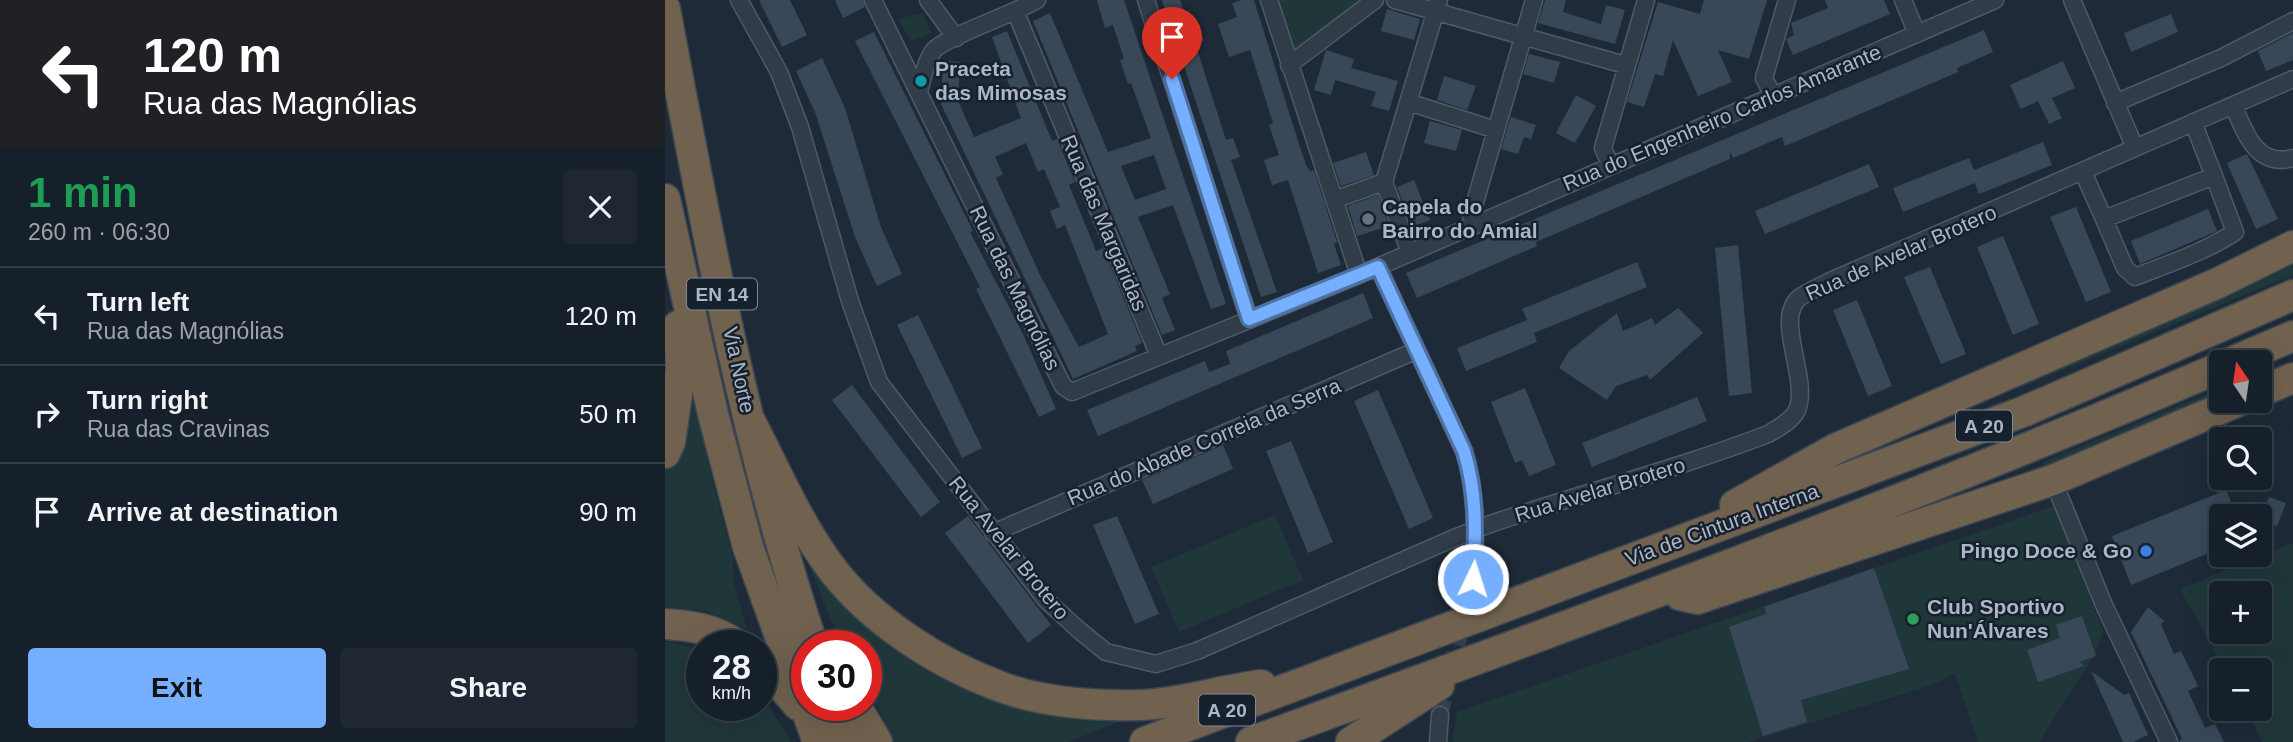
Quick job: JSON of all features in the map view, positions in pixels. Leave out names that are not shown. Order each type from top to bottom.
[{"type":"highway","name":"Via Norte","points":[[665,9],[695,167],[750,421],[809,630]]},
{"type":"highway","name":"Via Norte","points":[[665,199],[713,414],[745,536],[820,722],[845,742]]},
{"type":"highway","points":[[665,453],[670,442],[681,367],[673,239]]},
{"type":"highway","points":[[1670,544],[1835,449],[2218,283],[2293,246]]},
{"type":"highway","name":"Via de Cintura Interna","points":[[1145,742],[2025,411],[2293,295]]},
{"type":"highway","points":[[2260,350],[2293,336]]},
{"type":"highway","name":"Via de Cintura Interna","points":[[1251,742],[1662,592],[2039,445],[2209,372]]},
{"type":"highway","points":[[2272,387],[2293,378]]},
{"type":"highway","points":[[1662,592],[1697,599],[2053,480],[2211,413]]},
{"type":"highway","points":[[750,421],[803,524],[830,567],[878,616],[938,658],[1006,689],[1068,701],[1143,705],[1310,679]]},
{"type":"highway","points":[[665,624],[699,626],[712,630]]},
{"type":"highway","points":[[1351,742],[1483,656]]},
{"type":"highway","points":[[777,678],[820,722]]},
{"type":"highway","points":[[865,721],[877,742]]},
{"type":"street","name":"Rua Avelar Brotero","points":[[739,0],[779,72],[800,127],[850,301],[879,382],[1046,600],[1106,652],[1156,664],[1247,632],[1490,524],[1750,441]]},
{"type":"street","points":[[929,0],[956,38]]},
{"type":"street","points":[[919,91],[933,51],[956,38],[1016,13],[1037,0]]},
{"type":"street","points":[[1146,0],[1249,319]]},
{"type":"street","points":[[1269,0],[1359,275]]},
{"type":"street","points":[[1289,65],[1375,0]]},
{"type":"street","points":[[1395,0],[1437,6],[1523,36],[1625,65]]},
{"type":"street","points":[[1476,225],[1471,216],[1534,0]]},
{"type":"street","points":[[1611,166],[1603,148],[1646,0]]},
{"type":"street","points":[[1773,96],[1764,78],[1787,0]]},
{"type":"street","points":[[1903,0],[1917,34]]},
{"type":"street","name":"Rua do Engenheiro Carlos Amarante","points":[[1378,267],[1995,0]]},
{"type":"street","points":[[2072,0],[2135,148]]},
{"type":"street","points":[[875,6],[919,91]]},
{"type":"street","points":[[1410,253],[1384,182],[1437,6]]},
{"type":"street","name":"Rua das Margaridas","points":[[1016,13],[1159,356]]},
{"type":"street","points":[[2115,103],[2221,58],[2293,21]]},
{"type":"street","name":"Rua de Avelar Brotero","points":[[1750,441],[1784,425],[1797,411],[1800,393],[1790,318],[1797,299],[1828,282],[2293,79]]},
{"type":"street","name":"Rua das Magnólias","points":[[919,91],[1063,386],[1072,392],[1378,267]]},
{"type":"street","points":[[1408,102],[1496,130]]},
{"type":"street","points":[[2233,105],[2250,143],[2264,157],[2283,161],[2293,158]]},
{"type":"street","points":[[2083,172],[2125,268],[2134,277],[2220,243],[2235,232],[2193,122]]},
{"type":"street","points":[[2104,219],[2214,176]]},
{"type":"street","points":[[1333,200],[1384,182]]},
{"type":"street","points":[[1378,267],[1464,451],[1472,475],[1476,537],[1473,579]]},
{"type":"street","name":"Rua do Abade Correia da Serra","points":[[993,533],[1415,351]]},
{"type":"street","points":[[2053,480],[2104,605],[2169,742]]},
{"type":"street","points":[[1438,742],[1440,715]]},
{"type":"green space","points":[[1278,0],[1364,0],[1295,51]]},
{"type":"green space","points":[[922,13],[932,33],[911,41],[898,19]]},
{"type":"green space","points":[[2293,255],[2293,275],[2020,388],[2025,382]]},
{"type":"green space","points":[[694,392],[710,471],[733,560],[733,580],[747,629],[705,611],[665,607],[665,470],[680,436]]},
{"type":"green space","points":[[2209,393],[2209,401],[2045,467],[2043,462]]},
{"type":"green space","name":"Club Sportivo Nun'Álvares","points":[[2054,506],[2103,631],[2095,654],[2039,742],[1978,742],[1955,673],[1932,685],[1748,742],[1452,742],[1457,712]]},
{"type":"green space","points":[[1275,515],[1303,580],[1179,632],[1151,567]]},
{"type":"green space","points":[[799,540],[830,590],[870,630],[837,630]]},
{"type":"green space","points":[[2293,543],[2293,742],[2262,742],[2252,721],[2272,721],[2272,658],[2218,658],[2211,644],[2272,644],[2272,581],[2209,581],[2209,641],[2180,589],[2234,567],[2272,567],[2272,552]]},
{"type":"green space","points":[[882,640],[944,680],[988,696],[1131,717],[1068,742],[894,742],[882,717]]},
{"type":"green space","points":[[665,643],[686,646],[686,721],[777,720],[791,742],[665,742]]},
{"type":"building","points":[[759,0],[790,0],[807,35],[782,47]]},
{"type":"building","points":[[835,0],[863,0],[865,7],[843,18]]},
{"type":"building","points":[[1097,0],[1124,0],[1226,304],[1211,309],[1173,205],[1138,217],[1170,294],[1162,298],[1175,330],[1162,335],[1033,21],[1050,13],[1108,152],[1151,138],[1131,83],[1128,84],[1120,60],[1124,59],[1113,25],[1105,28]],"holes":[[[1154,155],[1166,189],[1135,200],[1121,166]]]},
{"type":"building","points":[[1162,0],[1180,0],[1190,30],[1199,27],[1204,41],[1195,43],[1226,140],[1233,138],[1240,157],[1231,160],[1277,292],[1261,297]]},
{"type":"building","points":[[1254,0],[1306,165],[1310,171],[1314,170],[1337,242],[1334,244],[1341,265],[1318,273],[1288,180],[1272,185],[1264,160],[1279,155],[1269,125],[1273,123],[1250,50],[1229,57],[1218,24],[1237,17],[1232,3]]},
{"type":"building","points":[[1545,0],[1566,0],[1563,12],[1601,24],[1606,5],[1625,10],[1615,44],[1538,23]]},
{"type":"building","points":[[1704,0],[1767,0],[1749,59],[1718,50],[1732,82],[1698,96],[1673,40],[1663,76],[1655,74],[1644,107],[1627,102],[1658,2],[1700,14]]},
{"type":"building","points":[[1825,0],[1884,0],[1890,14],[1793,55],[1786,39],[1794,35],[1791,23],[1828,8]]},
{"type":"building","points":[[1387,9],[1420,19],[1414,40],[1381,31]]},
{"type":"building","points":[[2171,14],[2178,32],[2131,52],[2124,33]]},
{"type":"building","points":[[1984,30],[1993,52],[1957,68],[1958,72],[1785,146],[1782,137],[1733,158],[1730,151],[1730,159],[1536,242],[1537,246],[1417,298],[1406,273]]},
{"type":"building","points":[[1007,31],[1052,141],[1057,139],[1075,182],[1069,185],[1096,251],[1103,248],[1142,343],[1135,346],[1137,351],[1073,379],[941,104],[943,61],[960,62],[958,101],[974,137],[1021,118],[992,37]],"holes":[[[1026,143],[1038,172],[1044,169],[1060,207],[1050,211],[1057,229],[1065,225],[1108,334],[1079,347],[1040,275],[996,178],[1003,174],[995,157]]]},
{"type":"building","points":[[874,32],[973,231],[970,232],[1024,336],[1056,409],[1039,417],[976,289],[980,287],[855,41]]},
{"type":"building","points":[[2293,33],[2293,60],[2266,71],[2258,51]]},
{"type":"building","points":[[1326,50],[1354,59],[1351,68],[1398,81],[1389,111],[1371,106],[1376,92],[1335,80],[1331,95],[1314,90]]},
{"type":"building","points":[[1529,54],[1560,62],[1554,83],[1523,74]]},
{"type":"building","points":[[822,58],[845,108],[881,227],[902,274],[877,286],[855,237],[815,112],[796,71]]},
{"type":"building","points":[[2063,61],[2075,88],[2052,98],[2062,118],[2049,124],[2038,101],[2021,109],[2010,85]]},
{"type":"building","points":[[1444,76],[1476,86],[1467,110],[1437,100]]},
{"type":"building","points":[[1576,95],[1596,106],[1575,143],[1556,133]]},
{"type":"building","points":[[1511,117],[1536,125],[1531,139],[1524,137],[1518,154],[1501,149]]},
{"type":"building","points":[[1430,121],[1462,130],[1456,151],[1424,143]]},
{"type":"building","points":[[2043,142],[2052,165],[1979,194],[1975,183],[1903,212],[1893,188],[1969,158],[1974,170]]},
{"type":"building","points":[[1366,152],[1374,175],[1341,186],[1333,163]]},
{"type":"building","points":[[2247,154],[2278,219],[2256,229],[2227,163]]},
{"type":"building","points":[[1869,164],[1879,187],[1765,234],[1755,211]]},
{"type":"building","points":[[1414,180],[1430,220],[1412,227],[1397,187]]},
{"type":"building","name":"Capela do Bairro do Amial","points":[[1378,195],[1389,226],[1357,236],[1348,206]]},
{"type":"building","points":[[2076,207],[2111,292],[2086,302],[2050,217]]},
{"type":"building","points":[[2208,209],[2217,231],[2140,264],[2131,241]]},
{"type":"building","points":[[2003,236],[2039,324],[2013,335],[1977,247]]},
{"type":"building","points":[[1738,245],[1752,393],[1729,396],[1715,248]]},
{"type":"building","points":[[1637,262],[1647,287],[1534,333],[1537,342],[1466,371],[1457,348],[1527,320],[1522,309]]},
{"type":"building","points":[[1930,267],[1966,354],[1941,364],[1904,277]]},
{"type":"building","points":[[1363,293],[1373,318],[1098,436],[1087,410],[1205,361],[1209,372],[1230,364],[1226,351]]},
{"type":"building","points":[[1857,300],[1892,386],[1868,396],[1833,310]]},
{"type":"building","points":[[1678,308],[1703,333],[1650,380],[1647,375],[1616,386],[1607,400],[1559,368],[1569,351],[1617,313],[1623,331],[1652,318],[1655,325]]},
{"type":"building","points":[[918,315],[982,448],[962,458],[897,325]]},
{"type":"building","points":[[852,385],[940,502],[921,517],[832,400]]},
{"type":"building","points":[[1525,388],[1556,465],[1529,476],[1522,460],[1515,463],[1491,402]]},
{"type":"building","points":[[1378,390],[1433,518],[1409,529],[1354,401]]},
{"type":"building","points":[[1697,397],[1707,421],[1592,467],[1582,443]]},
{"type":"building","points":[[1291,441],[1333,542],[1308,553],[1266,451]]},
{"type":"building","points":[[1223,445],[1233,469],[1153,504],[1142,480]]},
{"type":"building","points":[[2226,490],[2232,504],[2209,504],[2209,553],[2131,585],[2112,536]]},
{"type":"building","points":[[2269,497],[2286,503],[2277,526],[2272,524],[2272,504],[2266,504]]},
{"type":"building","points":[[968,516],[1051,625],[1028,643],[945,533]]},
{"type":"building","points":[[1117,516],[1159,614],[1135,624],[1093,525]]},
{"type":"building","points":[[1874,568],[1909,669],[1801,700],[1807,722],[1763,736],[1729,627],[1766,614],[1764,607]]},
{"type":"building","points":[[2148,607],[2164,621],[2161,624],[2174,654],[2181,651],[2198,686],[2188,691],[2205,728],[2215,724],[2224,742],[2179,742],[2182,739],[2131,632]]},
{"type":"building","points":[[2082,616],[2096,656],[2079,662],[2084,666],[2038,682],[2027,650],[2060,638],[2056,625]]},
{"type":"building","points":[[2091,671],[2124,695],[2129,693],[2148,735],[2133,742],[2123,742]]},
{"type":"tunnel","points":[[1440,715],[1473,579]]},
{"type":"place","name":"Praceta das Mimosas","points":[[921,81]]},
{"type":"place","name":"Capela do Bairro do Amial","points":[[1368,219]]},
{"type":"place","name":"Pingo Doce & Go","points":[[2146,551]]},
{"type":"place","name":"Club Sportivo Nun'Álvares","points":[[1913,619]]},
{"type":"route","points":[[1172,79],[1249,319],[1378,267],[1464,451],[1472,475],[1476,537],[1473,579]]}]
